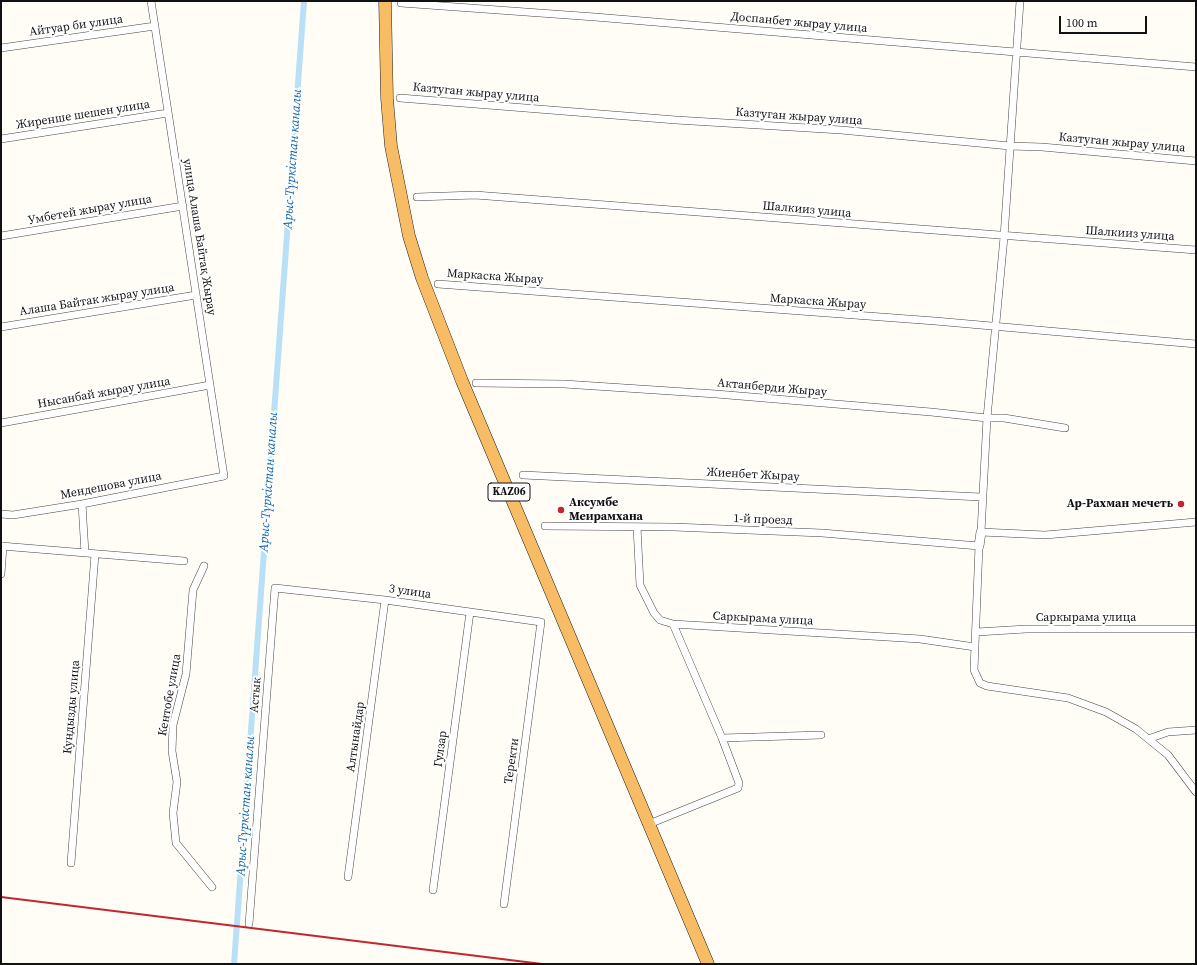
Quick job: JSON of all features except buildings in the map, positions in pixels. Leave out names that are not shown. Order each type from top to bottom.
[{"type":"highway","name":"KАZ06","points":[[377,1],[383,147],[402,238],[414,281],[455,384],[700,964]]},
{"type":"highway","name":"KАZ06","points":[[385,1],[387,98],[391,146],[409,236],[422,278],[462,381],[708,964]]},
{"type":"street","name":"улица Алаша Байтақ Жырау","points":[[151,1],[224,476]]},
{"type":"street","points":[[1020,1],[1004,236],[981,496],[981,532],[976,585],[974,670],[980,683],[987,686],[1068,698],[1106,712],[1136,729],[1168,755],[1196,792]]},
{"type":"street","name":"Доспанбет жырау улица","points":[[401,2],[1196,67]]},
{"type":"street","name":"Айтуар би улица","points":[[1,48],[155,26]]},
{"type":"street","name":"Казтуган жырау улица","points":[[400,98],[676,120],[841,130],[1010,146],[1042,147],[1196,161]]},
{"type":"street","name":"Жиренше шешен улица","points":[[1,139],[168,113]]},
{"type":"street","name":"Шалкииз улица","points":[[417,197],[476,194],[1196,250]]},
{"type":"street","name":"Умбетей жырау улица","points":[[1,236],[183,206]]},
{"type":"street","name":"Маркаска Жырау","points":[[438,284],[1196,344]]},
{"type":"street","name":"Алаша Байтак жырау улица","points":[[1,327],[196,295]]},
{"type":"street","name":"Актанберди Жырау","points":[[476,383],[564,384],[716,394],[987,418],[1004,418],[1065,428]]},
{"type":"street","name":"Нысанбай жырау улица","points":[[1,423],[210,385]]},
{"type":"street","name":"Жиенбет Жырау","points":[[523,474],[981,496]]},
{"type":"street","name":"Мендешова улица","points":[[1,514],[13,515],[82,504],[224,476]]},
{"type":"street","points":[[82,504],[85,553]]},
{"type":"street","points":[[981,532],[1045,535],[1196,522]]},
{"type":"street","name":"1-й проезд","points":[[545,526],[637,527],[822,533],[979,546]]},
{"type":"street","points":[[637,527],[640,585],[654,614],[660,620],[673,624],[722,738],[739,783],[738,788],[649,824]]},
{"type":"street","points":[[1,574],[2,546],[184,561]]},
{"type":"street","name":"Кундызды улица","points":[[71,862],[96,554]]},
{"type":"street","name":"Кентобе улица","points":[[204,566],[193,590],[186,674],[173,725],[172,751],[177,782],[172,813],[176,843],[212,888]]},
{"type":"street","name":"3 улица","points":[[275,588],[385,600],[541,622]]},
{"type":"street","name":"Астык","points":[[248,924],[275,588]]},
{"type":"street","name":"Алтынайдар","points":[[348,877],[385,600]]},
{"type":"street","name":"Гулзар","points":[[433,890],[470,612]]},
{"type":"street","name":"Теректи","points":[[504,904],[541,622]]},
{"type":"street","name":"Саркырама улица","points":[[673,624],[920,639],[975,647]]},
{"type":"street","name":"Саркырама улица","points":[[976,632],[1026,629],[1196,629]]},
{"type":"street","points":[[1148,739],[1168,732],[1196,730]]},
{"type":"street","points":[[722,738],[821,735]]},
{"type":"waterway","name":"Арыс-Түркістан каналы","points":[[234,964],[304,1]]},
{"type":"railway","points":[[1,897],[542,964]]},
{"type":"place","name":"Ар-Рахман мечеть","points":[[1181,504]]},
{"type":"place","name":"Аксумбе Меирамхана","points":[[561,510]]}]
